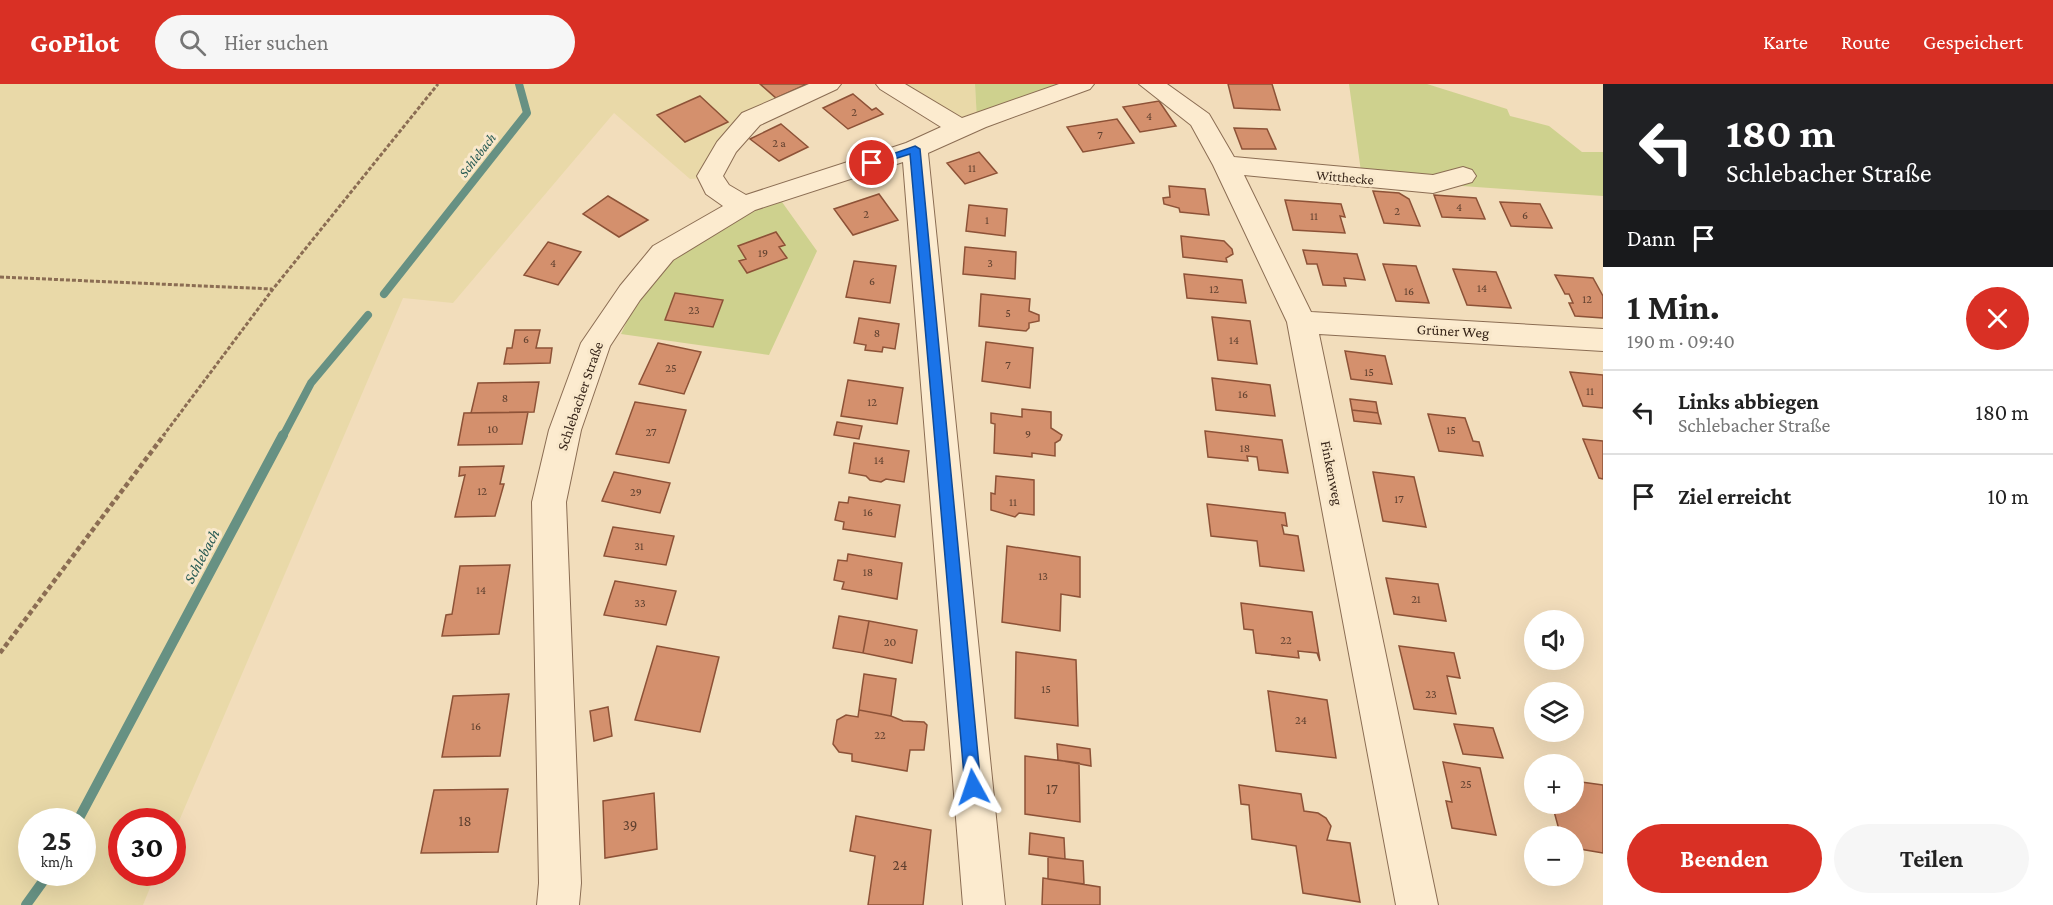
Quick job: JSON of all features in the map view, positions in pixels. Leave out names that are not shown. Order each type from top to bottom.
[{"type":"street","points":[[746,204],[724,196],[714,189],[710,176],[726,148],[751,119],[829,84]]},
{"type":"street","points":[[888,84],[960,129]]},
{"type":"street","name":"Schlebacher Straße","points":[[558,905],[560,883],[549,502],[565,430],[596,343],[630,293],[663,253],[746,204],[915,149],[960,129],[1082,84]]},
{"type":"street","name":"Finkenweg","points":[[1151,84],[1200,120],[1226,165],[1302,322],[1423,904]]},
{"type":"street","points":[[915,149],[984,905]]},
{"type":"street","name":"Witthecke","points":[[1226,165],[1433,184],[1463,176]]},
{"type":"street","name":"Grüner Weg","points":[[1302,322],[1603,340]]},
{"type":"path","points":[[0,653],[273,289],[438,84]]},
{"type":"path","points":[[0,277],[273,289]]},
{"type":"shaded area","points":[[0,84],[828,84],[753,119],[708,178],[690,179],[614,113],[453,303],[403,298],[185,808],[108,808],[108,886],[151,886],[143,905],[0,905]]},
{"type":"shaded area","points":[[888,84],[975,84],[977,121],[960,128]]},
{"type":"green space","points":[[975,84],[1082,84],[977,121]]},
{"type":"green space","points":[[1349,84],[1427,84],[1507,109],[1510,116],[1549,126],[1582,152],[1603,152],[1603,196],[1362,179]]},
{"type":"green space","points":[[782,202],[817,251],[769,355],[621,334],[633,308],[668,261],[754,210]]},
{"type":"building","points":[[760,84],[807,84],[776,98]]},
{"type":"building","points":[[1228,84],[1272,84],[1280,110],[1234,108]]},
{"type":"building","points":[[853,94],[872,110],[876,108],[883,114],[848,129],[823,108]]},
{"type":"building","points":[[700,96],[728,122],[685,142],[657,115]]},
{"type":"building","points":[[1159,101],[1176,126],[1140,132],[1123,107]]},
{"type":"building","points":[[1117,119],[1134,143],[1083,152],[1067,127]]},
{"type":"building","points":[[781,124],[808,147],[779,161],[750,139]]},
{"type":"building","points":[[1234,128],[1267,129],[1276,149],[1242,149]]},
{"type":"building","points":[[979,152],[997,173],[965,184],[947,163]]},
{"type":"building","points":[[1169,186],[1205,189],[1209,215],[1180,212],[1179,208],[1164,204],[1163,198],[1170,197]]},
{"type":"building","points":[[1373,191],[1399,193],[1409,199],[1420,226],[1384,223]]},
{"type":"building","points":[[879,194],[898,220],[853,235],[834,209]]},
{"type":"building","points":[[1434,195],[1476,198],[1485,219],[1442,217]]},
{"type":"building","points":[[608,196],[648,220],[619,237],[583,214]]},
{"type":"building","points":[[1285,200],[1341,204],[1345,217],[1340,216],[1345,233],[1293,230]]},
{"type":"building","points":[[1500,202],[1540,204],[1552,228],[1511,226]]},
{"type":"building","points":[[969,205],[1007,209],[1005,236],[966,231]]},
{"type":"building","points":[[776,232],[785,245],[779,247],[787,258],[747,273],[739,261],[746,259],[738,246]]},
{"type":"building","points":[[1181,236],[1224,241],[1232,249],[1233,254],[1226,258],[1227,262],[1183,257]]},
{"type":"building","points":[[548,242],[581,252],[558,285],[524,275]]},
{"type":"building","points":[[965,247],[1016,252],[1015,279],[963,274]]},
{"type":"building","points":[[1303,250],[1357,254],[1365,280],[1344,278],[1346,286],[1323,285],[1317,264],[1307,264]]},
{"type":"building","points":[[854,261],[896,266],[890,303],[846,297]]},
{"type":"building","points":[[1383,264],[1416,266],[1429,303],[1396,301]]},
{"type":"building","points":[[1453,269],[1496,272],[1511,308],[1467,305]]},
{"type":"building","points":[[1184,274],[1242,280],[1246,303],[1187,298]]},
{"type":"building","points":[[1555,275],[1593,278],[1603,296],[1603,318],[1575,316],[1569,303],[1573,303],[1569,294],[1565,294]]},
{"type":"building","points":[[675,293],[723,300],[713,327],[665,320]]},
{"type":"building","points":[[981,294],[1030,299],[1029,311],[1039,315],[1039,321],[1029,323],[1026,331],[979,326]]},
{"type":"building","points":[[1212,317],[1250,321],[1257,364],[1218,360]]},
{"type":"building","points":[[859,318],[899,324],[895,349],[883,347],[882,352],[865,350],[866,345],[854,343]]},
{"type":"building","points":[[515,330],[540,330],[536,348],[552,348],[550,363],[504,364],[507,348],[512,348]]},
{"type":"building","points":[[986,342],[1033,348],[1030,388],[982,381]]},
{"type":"building","points":[[658,343],[701,352],[684,394],[639,384]]},
{"type":"building","points":[[1345,351],[1385,356],[1392,384],[1351,379]]},
{"type":"building","points":[[1570,372],[1603,375],[1603,408],[1583,406]]},
{"type":"building","points":[[1212,378],[1270,385],[1275,416],[1216,410]]},
{"type":"building","points":[[848,380],[903,388],[897,424],[841,416]]},
{"type":"building","points":[[539,382],[534,412],[471,413],[478,383]]},
{"type":"building","points":[[1350,399],[1376,402],[1378,413],[1352,410]]},
{"type":"building","points":[[635,402],[686,410],[669,463],[616,454]]},
{"type":"building","points":[[1022,409],[1051,412],[1051,428],[1062,435],[1055,443],[1055,456],[1032,453],[1032,457],[994,453],[995,424],[991,423],[991,413],[1022,417]]},
{"type":"building","points":[[1352,410],[1378,413],[1381,424],[1354,421]]},
{"type":"building","points":[[528,412],[522,444],[458,445],[464,413]]},
{"type":"building","points":[[1428,414],[1465,418],[1473,441],[1479,442],[1483,456],[1439,451]]},
{"type":"building","points":[[837,422],[862,426],[859,439],[834,435]]},
{"type":"building","points":[[1205,431],[1282,440],[1288,473],[1259,470],[1257,457],[1247,456],[1248,461],[1208,457]]},
{"type":"building","points":[[1583,439],[1603,441],[1603,479],[1599,478]]},
{"type":"building","points":[[854,443],[909,451],[904,482],[886,479],[881,482],[849,473]]},
{"type":"building","points":[[504,466],[500,484],[504,484],[495,516],[455,517],[465,475],[459,476],[460,467]]},
{"type":"building","points":[[614,472],[670,483],[660,513],[602,501]]},
{"type":"building","points":[[1373,472],[1414,477],[1426,527],[1383,521]]},
{"type":"building","points":[[996,476],[1034,480],[1034,515],[1019,513],[1015,517],[991,510],[991,493],[995,494]]},
{"type":"building","points":[[849,497],[900,505],[895,537],[843,529],[844,522],[835,520],[839,502],[848,503]]},
{"type":"building","points":[[1207,504],[1285,513],[1287,526],[1282,525],[1284,534],[1298,536],[1304,571],[1260,566],[1257,541],[1211,536]]},
{"type":"building","points":[[613,527],[674,536],[666,565],[604,556]]},
{"type":"building","points":[[1007,546],[1080,557],[1080,597],[1061,594],[1060,631],[1002,622]]},
{"type":"building","points":[[848,554],[902,563],[897,599],[842,589],[844,582],[834,580],[838,560],[847,561]]},
{"type":"building","points":[[510,565],[499,634],[442,636],[446,615],[452,614],[460,566]]},
{"type":"building","points":[[1386,578],[1438,584],[1446,621],[1394,614]]},
{"type":"building","points":[[615,581],[676,591],[666,625],[604,615]]},
{"type":"building","points":[[1241,603],[1312,612],[1320,661],[1317,653],[1298,651],[1299,658],[1256,653],[1253,630],[1244,629]]},
{"type":"building","points":[[839,616],[869,621],[863,653],[833,648]]},
{"type":"building","points":[[869,621],[917,630],[912,663],[863,653]]},
{"type":"building","points":[[657,646],[719,657],[700,732],[635,720]]},
{"type":"building","points":[[1399,646],[1454,653],[1460,678],[1447,676],[1456,714],[1414,709]]},
{"type":"building","points":[[1016,652],[1076,660],[1078,726],[1015,718]]},
{"type":"building","points":[[864,674],[896,679],[891,716],[859,710]]},
{"type":"building","points":[[1268,691],[1327,700],[1336,758],[1276,751]]},
{"type":"building","points":[[509,694],[500,756],[442,757],[453,696]]},
{"type":"building","points":[[608,707],[612,736],[594,741],[590,711]]},
{"type":"building","points":[[859,710],[891,716],[903,721],[924,722],[927,725],[924,750],[910,750],[907,771],[852,761],[852,754],[839,752],[833,744],[837,720],[846,715],[858,717]]},
{"type":"building","points":[[1454,724],[1493,728],[1503,758],[1463,754]]},
{"type":"building","points":[[1057,744],[1090,749],[1091,766],[1058,760]]},
{"type":"building","points":[[1025,756],[1079,763],[1080,822],[1025,814]]},
{"type":"building","points":[[1443,762],[1480,768],[1496,835],[1452,828],[1446,801],[1452,802]]},
{"type":"building","points":[[1584,782],[1603,785],[1603,853],[1584,850],[1584,826],[1558,826],[1555,814],[1584,814]]},
{"type":"building","points":[[1239,785],[1301,794],[1304,811],[1318,813],[1326,818],[1331,826],[1327,840],[1350,843],[1360,902],[1303,893],[1296,846],[1252,839],[1249,805],[1241,804]]},
{"type":"building","points":[[508,789],[498,852],[421,853],[434,790]]},
{"type":"building","points":[[654,793],[657,849],[605,858],[603,801]]},
{"type":"building","points":[[856,816],[931,830],[923,905],[868,905],[875,856],[850,851]]},
{"type":"building","points":[[1030,833],[1064,838],[1065,859],[1029,854]]},
{"type":"building","points":[[1048,857],[1083,861],[1084,884],[1048,879]]},
{"type":"building","points":[[1043,878],[1100,887],[1100,905],[1042,905]]},
{"type":"waterway","name":"Schlebach","points":[[384,294],[527,113],[519,84]]},
{"type":"waterway","name":"Schlebach","points":[[283,436],[311,383],[368,315]]},
{"type":"waterway","name":"Schlebach","points":[[84,808],[283,435]]},
{"type":"waterway","name":"Schlebach","points":[[26,905],[40,886]]},
{"type":"route","points":[[872,163],[915,149],[973,787]]}]
